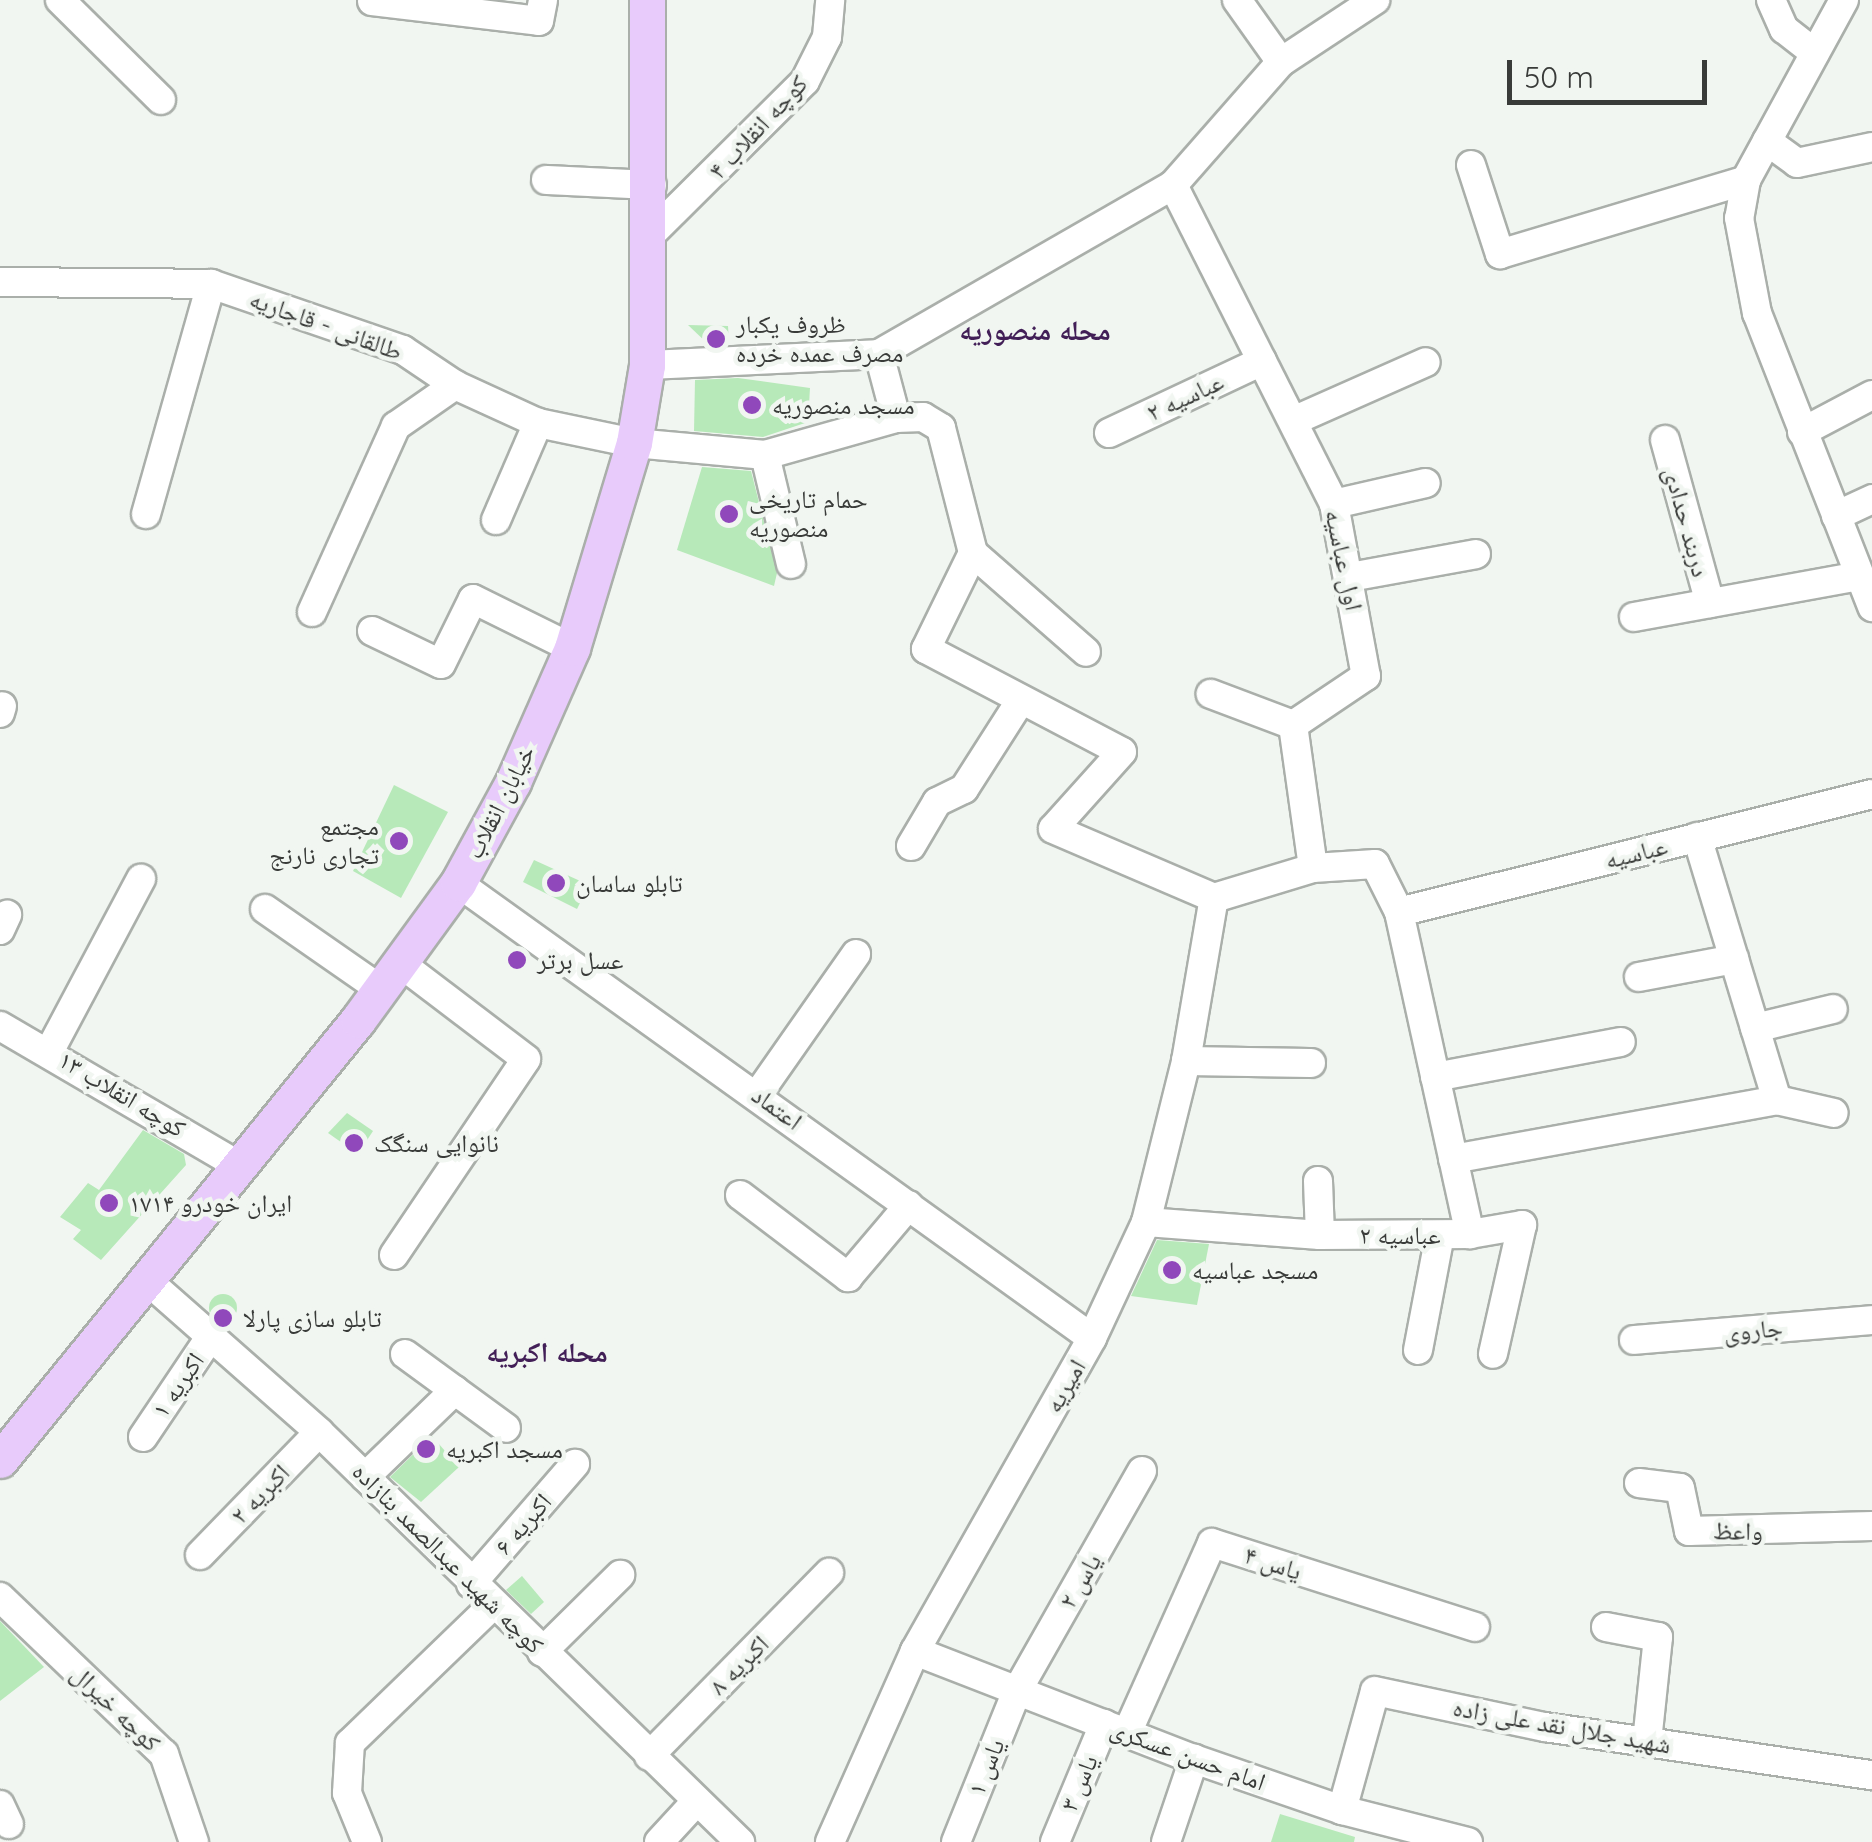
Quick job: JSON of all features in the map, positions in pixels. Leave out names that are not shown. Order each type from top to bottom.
[{"type":"main road","name":"خیابان انقلاب","points":[[0,1460],[149,1282],[390,976],[458,883],[513,782],[572,648],[634,443],[647,365],[652,185],[647,0]]},
{"type":"street","points":[[60,0],[161,100]]},
{"type":"street","points":[[372,1],[539,21],[542,0]]},
{"type":"street","name":"کوچه انقلاب ۴","points":[[650,235],[805,81],[827,37],[830,0]]},
{"type":"street","points":[[1237,0],[1282,62]]},
{"type":"street","points":[[647,365],[879,354],[1173,185],[1282,62],[1375,0]]},
{"type":"street","points":[[1770,0],[1784,29],[1815,53]]},
{"type":"street","points":[[1844,0],[1746,180],[1739,218],[1742,255],[1757,313],[1872,608]]},
{"type":"street","points":[[1767,141],[1796,162],[1872,146]]},
{"type":"street","points":[[1471,165],[1500,254],[1746,180]]},
{"type":"street","points":[[546,180],[652,185]]},
{"type":"street","name":"اول عباسیه","points":[[1173,185],[1334,504],[1366,676],[1293,726]]},
{"type":"street","name":"طالقانی - قاجاریه","points":[[0,282],[212,284],[403,350],[455,385],[538,423],[634,443],[764,455]]},
{"type":"street","points":[[146,514],[212,284]]},
{"type":"street","points":[[879,354],[896,418]]},
{"type":"street","name":"عباسیه ۲","points":[[1109,433],[1262,361]]},
{"type":"street","points":[[1293,421],[1426,362]]},
{"type":"street","points":[[312,612],[396,426],[455,385]]},
{"type":"street","points":[[1802,432],[1872,395]]},
{"type":"street","points":[[791,564],[764,455],[896,418],[923,417],[941,428],[973,553],[1086,652]]},
{"type":"street","points":[[496,520],[538,423]]},
{"type":"street","name":"دربند حدادی","points":[[1666,440],[1710,603]]},
{"type":"street","points":[[1334,504],[1426,482]]},
{"type":"street","points":[[1836,516],[1872,500]]},
{"type":"street","points":[[973,553],[926,650],[1019,703],[1122,752],[1053,829],[1214,898],[1313,868],[1375,864],[1400,912],[1470,1234]]},
{"type":"street","points":[[1350,577],[1476,554]]},
{"type":"street","name":"دربند حدادی","points":[[1634,617],[1860,576]]},
{"type":"street","points":[[372,631],[441,664],[473,599],[572,648]]},
{"type":"street","points":[[1211,694],[1293,726],[1313,868]]},
{"type":"street","points":[[910,846],[938,802],[964,789],[1019,703]]},
{"type":"street","name":"عباسیه","points":[[1400,912],[1872,794]]},
{"type":"street","points":[[1697,837],[1777,1100]]},
{"type":"street","points":[[50,1050],[141,879]]},
{"type":"street","name":"اعتماد","points":[[458,883],[758,1094],[1092,1338]]},
{"type":"street","name":"امیریه","points":[[830,1842],[915,1651],[1092,1338],[1146,1222],[1186,1061],[1214,898]]},
{"type":"street","points":[[264,908],[390,976],[526,1059],[394,1255]]},
{"type":"street","points":[[758,1094],[856,954]]},
{"type":"street","points":[[1639,976],[1734,959]]},
{"type":"street","points":[[1755,1028],[1833,1009]]},
{"type":"street","name":"کوچه انقلاب ۱۳","points":[[0,1026],[50,1050],[241,1167]]},
{"type":"street","points":[[1435,1076],[1621,1042]]},
{"type":"street","points":[[1186,1061],[1311,1062]]},
{"type":"street","points":[[1454,1159],[1777,1100],[1834,1112]]},
{"type":"street","points":[[1318,1180],[1320,1236]]},
{"type":"street","points":[[740,1196],[848,1277],[909,1205]]},
{"type":"street","name":"عباسیه ۲","points":[[1146,1222],[1320,1236],[1470,1234],[1522,1225],[1493,1354]]},
{"type":"street","points":[[1418,1350],[1440,1235]]},
{"type":"street","name":"کوچه شهید عبدالصمد بنازاده","points":[[149,1282],[213,1334],[319,1432],[694,1804],[740,1842]]},
{"type":"street","name":"جاروی","points":[[1634,1340],[1872,1320]]},
{"type":"street","name":"اکبریه ۱","points":[[143,1437],[213,1334]]},
{"type":"street","points":[[406,1354],[506,1428]]},
{"type":"street","points":[[365,1477],[455,1390]]},
{"type":"street","name":"اکبریه ۲","points":[[200,1555],[319,1432]]},
{"type":"street","name":"اکبریه ۶","points":[[471,1584],[574,1464]]},
{"type":"street","name":"یاس ۲","points":[[1017,1691],[1142,1471]]},
{"type":"street","name":"واعظ","points":[[1639,1482],[1680,1488],[1689,1531],[1872,1526]]},
{"type":"street","name":"یاس ۴","points":[[1115,1729],[1212,1544],[1476,1626]]},
{"type":"street","name":"اکبریه ۸","points":[[649,1756],[828,1573]]},
{"type":"street","points":[[542,1652],[620,1575]]},
{"type":"street","name":"کوچه خیرال","points":[[0,1597],[164,1754],[194,1842]]},
{"type":"street","points":[[367,1842],[347,1793],[350,1743],[493,1605]]},
{"type":"street","points":[[1606,1626],[1658,1637],[1647,1742]]},
{"type":"street","name":"امام حسن عسکری","points":[[915,1651],[1401,1834],[1468,1842]]},
{"type":"street","name":"یاس ۱","points":[[956,1842],[1017,1691]]},
{"type":"street","name":"شهید جلال نقد علی زاده","points":[[1342,1810],[1374,1691],[1647,1742],[1872,1775]]},
{"type":"street","name":"یاس ۳","points":[[1055,1842],[1115,1729]]},
{"type":"street","points":[[1166,1842],[1194,1759]]},
{"type":"street","points":[[659,1842],[694,1804]]},
{"type":"building","name":"ظروف یکبار مصرف عمده خرده","points":[[688,325],[728,326],[729,344],[709,345]]},
{"type":"building","name":"مسجد منصوریه","points":[[738,378],[810,388],[808,422],[763,437],[694,431],[695,380]]},
{"type":"building","name":"حمام تاریخی منصوریه","points":[[702,467],[751,471],[777,573],[774,586],[677,550]]},
{"type":"building","name":"مجتمع تجاری نارنج","points":[[394,785],[448,812],[401,898],[353,871]]},
{"type":"building","name":"تابلو ساسان","points":[[534,860],[589,885],[577,909],[523,882]]},
{"type":"building","name":"نانوایی سنگک","points":[[347,1113],[373,1131],[358,1154],[328,1133]]},
{"type":"building","name":"ایران خودرو ۱۷۱۴","points":[[143,1130],[184,1154],[186,1165],[101,1260],[73,1239],[81,1230],[60,1217],[88,1183],[99,1190]]},
{"type":"building","name":"مسجد عباسیه","points":[[1157,1240],[1209,1244],[1197,1305],[1131,1296]]},
{"type":"building","name":"تابلو سازی پارلا","points":[[223,1294],[233,1298],[237,1308],[233,1318],[223,1322],[213,1318],[209,1308],[213,1298]]},
{"type":"building","name":"مسجد اکبریه","points":[[432,1436],[459,1467],[421,1502],[390,1477]]},
{"type":"building","points":[[522,1576],[544,1602],[531,1614],[506,1590]]},
{"type":"building","points":[[0,1621],[44,1667],[0,1701]]},
{"type":"building","points":[[1280,1814],[1355,1837],[1354,1842],[1271,1842]]},
{"type":"place","name":"ظروف یکبار مصرف عمده خرده","points":[[716,339]]},
{"type":"place","name":"مسجد منصوریه","points":[[752,405]]},
{"type":"place","name":"حمام تاریخی منصوریه","points":[[729,514]]},
{"type":"place","name":"مجتمع تجاری نارنج","points":[[399,841]]},
{"type":"place","name":"تابلو ساسان","points":[[556,883]]},
{"type":"place","name":"عسل برتر","points":[[517,960]]},
{"type":"place","name":"نانوایی سنگک","points":[[354,1143]]},
{"type":"place","name":"ایران خودرو ۱۷۱۴","points":[[109,1203]]},
{"type":"place","name":"مسجد عباسیه","points":[[1172,1270]]},
{"type":"place","name":"تابلو سازی پارلا","points":[[223,1318]]},
{"type":"place","name":"مسجد اکبریه","points":[[426,1449]]},
{"type":"district","name":"محله منصوریه","points":[[1035,330]]},
{"type":"district","name":"محله اکبریه","points":[[547,1352]]}]
